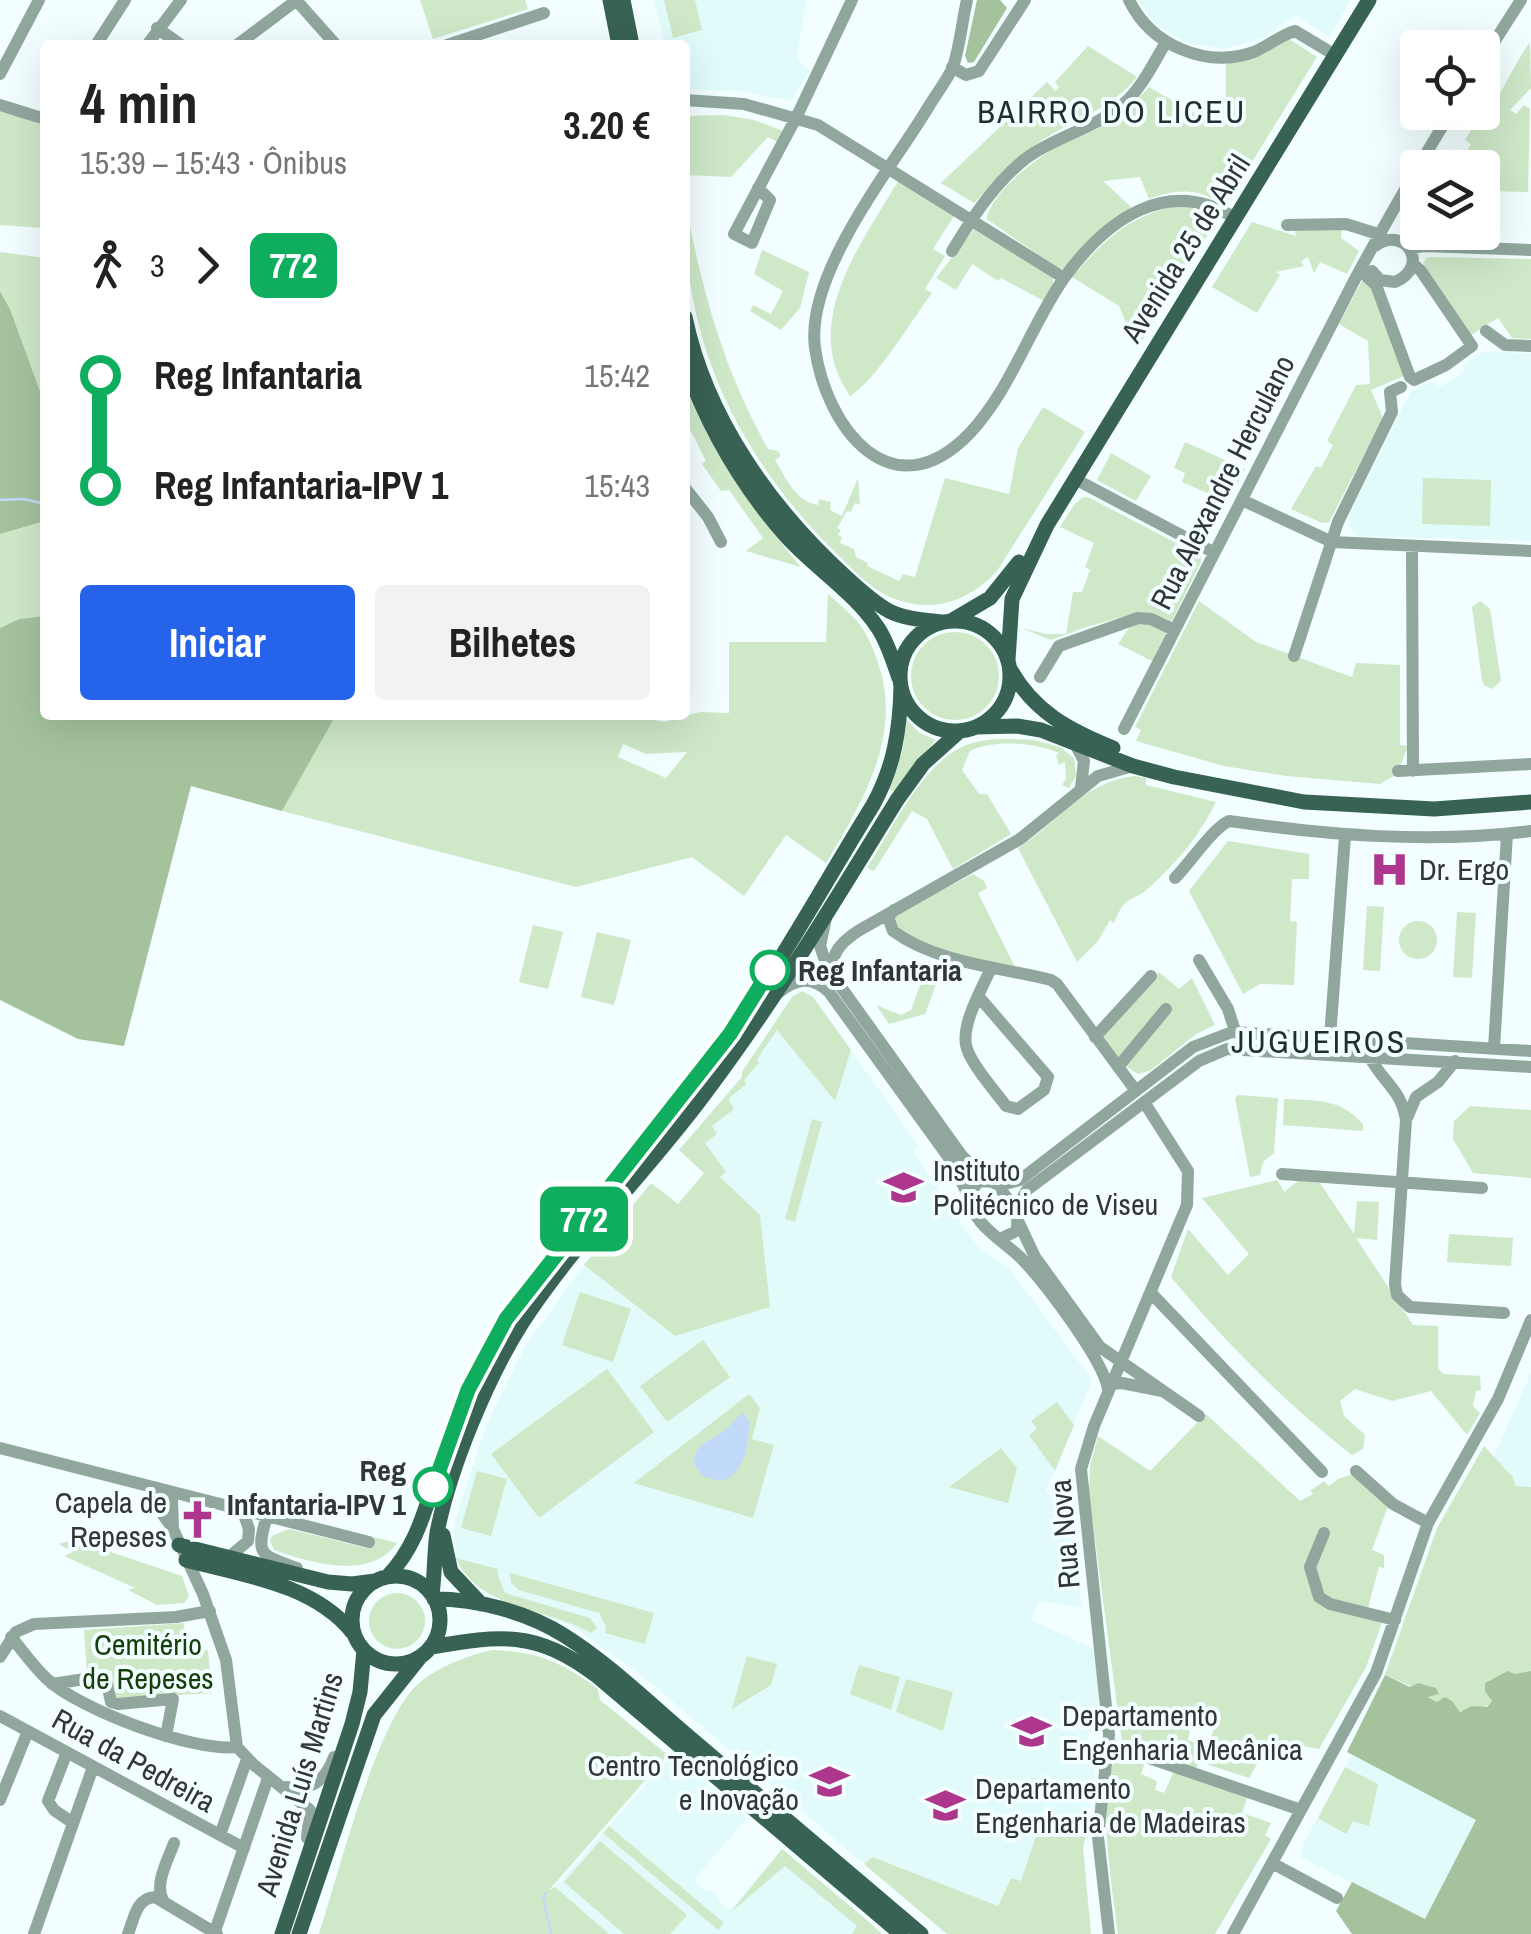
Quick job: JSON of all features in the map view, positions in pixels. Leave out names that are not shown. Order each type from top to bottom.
[{"type":"main road","points":[[610,0],[618,40]]},
{"type":"main road","points":[[624,0],[631,40]]},
{"type":"main road","name":"Avenida 25 de Abril","points":[[946,622],[990,598],[1004,585],[1047,525],[1369,0]]},
{"type":"main road","points":[[690,333],[706,383],[730,434],[781,510],[822,556],[890,611],[911,619],[979,626],[994,636],[1036,706],[1070,729],[1150,761],[1226,780],[1303,793],[1459,799],[1531,792]]},
{"type":"main road","points":[[690,376],[718,440],[742,478],[789,540],[870,618],[884,640],[916,715],[931,726],[1028,728],[1133,766],[1249,794],[1336,805],[1434,809],[1531,802]]},
{"type":"main road","name":"Avenida 25 de Abril","points":[[1009,664],[1012,599],[1047,525]]},
{"type":"main road","points":[[360,1644],[352,1625],[357,1599],[403,1561],[418,1533],[468,1390],[506,1319],[730,1034],[873,805],[888,774],[899,732],[900,682],[906,650],[916,637],[946,622]]},
{"type":"main road","points":[[426,1651],[440,1620],[433,1596],[440,1522],[473,1424],[521,1325],[674,1136],[776,994],[923,764],[968,729],[996,714],[1005,701],[1009,664]]},
{"type":"main road","points":[[440,1522],[448,1565],[481,1604]]},
{"type":"main road","points":[[181,1547],[299,1592],[330,1611],[360,1644],[391,1663],[406,1662],[426,1651],[501,1636],[552,1648],[580,1663],[901,1934]]},
{"type":"main road","points":[[227,1563],[260,1565],[352,1584],[412,1579],[433,1596],[460,1599],[528,1618],[565,1636],[922,1934]]},
{"type":"main road","name":"Avenida Luís Martins","points":[[282,1934],[350,1730],[360,1692],[360,1644]]},
{"type":"main road","name":"Avenida Luís Martins","points":[[299,1934],[374,1715],[426,1651]]},
{"type":"street","points":[[0,74],[39,0]]},
{"type":"street","points":[[99,40],[125,0]]},
{"type":"street","points":[[149,40],[181,0]]},
{"type":"street","points":[[245,40],[297,0],[332,40]]},
{"type":"street","points":[[758,188],[852,0]]},
{"type":"street","points":[[967,0],[952,67],[835,258],[822,288],[815,320],[816,352],[828,394],[854,439],[871,456],[894,465],[915,464],[937,458],[962,440],[997,396],[1064,278],[1116,226],[1157,202],[1196,200],[1236,218]]},
{"type":"street","points":[[1128,0],[1141,19],[1166,42],[1197,55],[1232,57],[1250,53],[1296,31],[1335,55]]},
{"type":"street","points":[[1500,33],[1521,0]]},
{"type":"street","points":[[952,67],[966,75],[979,71],[1021,2]]},
{"type":"street","points":[[462,40],[544,13]]},
{"type":"street","points":[[157,28],[174,40]]},
{"type":"street","points":[[952,251],[972,218],[1023,161],[1056,139],[1119,108],[1166,42]]},
{"type":"street","points":[[690,100],[744,104],[818,124],[1064,278]]},
{"type":"street","points":[[0,105],[40,117]]},
{"type":"street","points":[[1376,240],[1440,130]]},
{"type":"street","points":[[1287,225],[1346,224],[1376,240],[1400,242]]},
{"type":"street","name":"Rua Alexandre Herculano","points":[[1124,729],[1213,552],[1368,279],[1376,240]]},
{"type":"street","points":[[1500,249],[1531,250]]},
{"type":"street","points":[[1368,279],[1396,282],[1409,274],[1413,264],[1410,250]]},
{"type":"street","points":[[1369,260],[1368,279],[1414,380],[1470,350],[1472,345],[1422,270],[1413,264]]},
{"type":"street","points":[[1486,330],[1505,345],[1531,346]]},
{"type":"street","points":[[1294,656],[1338,522],[1392,412],[1390,392],[1402,387]]},
{"type":"street","points":[[1075,479],[1213,552]]},
{"type":"street","points":[[690,494],[722,542]]},
{"type":"street","points":[[1242,500],[1332,542],[1531,552]]},
{"type":"street","points":[[1412,548],[1406,771],[1531,764]]},
{"type":"street","points":[[1040,678],[1059,646],[1138,618],[1151,619],[1174,630]]},
{"type":"street","points":[[1074,744],[1084,761],[1080,793]]},
{"type":"street","points":[[832,975],[837,948],[858,931],[1020,839],[1098,776],[1133,766]]},
{"type":"street","points":[[1175,878],[1226,821],[1345,836],[1423,839],[1531,831]]},
{"type":"street","points":[[1494,1048],[1507,834]]},
{"type":"street","points":[[1330,1037],[1345,836]]},
{"type":"street","name":"Rua Nova","points":[[894,910],[888,918],[890,926],[898,935],[919,945],[1058,984],[1140,1096],[1188,1171],[1183,1220],[1086,1447],[1082,1469],[1108,1744],[1098,1837],[1108,1934]]},
{"type":"street","points":[[828,911],[820,946],[832,975],[965,1160],[992,1183],[1017,1215],[1035,1258],[1100,1348],[1199,1416]]},
{"type":"street","points":[[1199,960],[1228,1010],[1235,1031]]},
{"type":"street","points":[[979,998],[1048,1077],[1044,1090],[1018,1109],[1006,1106],[966,1047],[967,1029],[979,998],[991,968]]},
{"type":"street","points":[[1094,1037],[1151,976]]},
{"type":"street","points":[[776,994],[799,980],[817,982],[829,992],[952,1162],[971,1208],[988,1231],[1026,1264],[1092,1353],[1110,1388],[1137,1385],[1169,1393]]},
{"type":"street","points":[[1118,1068],[1166,1009]]},
{"type":"street","points":[[1000,1239],[1012,1235],[1028,1190],[1193,1048],[1217,1035],[1235,1031],[1531,1050]]},
{"type":"street","points":[[968,1196],[973,1185],[1020,1180],[1140,1096],[1199,1061],[1228,1049],[1531,1066]]},
{"type":"street","points":[[1369,1056],[1380,1076],[1402,1098],[1406,1120],[1395,1284],[1399,1298],[1410,1307],[1504,1313]]},
{"type":"street","points":[[1406,1120],[1414,1099],[1438,1082],[1455,1062]]},
{"type":"street","points":[[1380,1076],[1390,1084],[1410,1089],[1438,1082]]},
{"type":"street","points":[[1282,1174],[1482,1188]]},
{"type":"street","points":[[1151,1293],[1322,1472]]},
{"type":"street","points":[[1233,1934],[1376,1673],[1428,1523],[1498,1399],[1526,1343],[1531,1320]]},
{"type":"street","points":[[0,1448],[369,1542]]},
{"type":"street","points":[[1356,1470],[1394,1504],[1428,1523]]},
{"type":"street","points":[[162,1490],[162,1512],[204,1594],[226,1660],[238,1747],[268,1778],[301,1800],[312,1816],[302,1853],[304,1870]]},
{"type":"street","points":[[204,1594],[209,1577],[248,1541],[249,1529],[242,1509]]},
{"type":"street","points":[[267,1516],[260,1541],[262,1553],[311,1578]]},
{"type":"street","points":[[1324,1532],[1310,1566],[1320,1597],[1330,1604],[1395,1620]]},
{"type":"street","points":[[181,1547],[190,1554],[245,1568],[260,1565]]},
{"type":"street","points":[[0,1657],[11,1637],[34,1624],[176,1617],[210,1611]]},
{"type":"street","points":[[11,1637],[52,1684],[115,1718],[166,1736],[224,1748],[238,1747]]},
{"type":"street","points":[[52,1684],[85,1678],[106,1680],[111,1702],[118,1704],[173,1699],[166,1736]]},
{"type":"street","name":"Rua da Pedreira","points":[[0,1716],[244,1848]]},
{"type":"street","points":[[284,1787],[305,1788],[325,1777],[341,1737],[350,1730]]},
{"type":"street","points":[[0,1800],[28,1731]]},
{"type":"street","points":[[1108,1744],[1301,1810]]},
{"type":"street","points":[[66,1752],[48,1801],[73,1823]]},
{"type":"street","points":[[220,1835],[247,1759]]},
{"type":"street","points":[[34,1934],[94,1766]]},
{"type":"street","points":[[128,1934],[140,1903],[146,1898],[162,1900],[215,1934],[268,1778]]},
{"type":"street","points":[[162,1900],[160,1884],[174,1843]]},
{"type":"street","points":[[1272,1863],[1337,1898]]},
{"type":"shaded area","points":[[654,0],[806,0],[797,59],[809,71],[791,101],[740,91],[690,89],[690,40],[664,40]]},
{"type":"shaded area","points":[[1138,0],[1351,0],[1329,37],[1296,15],[1264,38],[1223,49],[1192,44],[1171,34],[1155,23]]},
{"type":"shaded area","points":[[1483,352],[1531,353],[1531,541],[1357,536],[1349,525],[1349,515],[1411,391],[1432,382],[1439,387],[1464,372],[1463,365]]},
{"type":"shaded area","points":[[802,991],[813,997],[919,1146],[913,1152],[978,1247],[1009,1268],[1092,1380],[1046,1490],[1071,1525],[1082,1608],[1039,1601],[1031,1620],[1094,1649],[1100,1697],[1088,1741],[1098,1745],[1088,1828],[1043,1816],[1021,1882],[1010,1878],[998,1906],[874,1857],[864,1864],[646,1679],[574,1627],[478,1587],[459,1566],[455,1555],[458,1511],[487,1424],[526,1345],[584,1265],[675,1336],[760,1218],[679,1150],[742,1077],[792,997]]},
{"type":"shaded area","points":[[1531,1373],[1531,1487],[1516,1486],[1494,1456]]},
{"type":"shaded area","points":[[672,1755],[747,1818],[694,1880],[703,1889],[716,1893],[720,1903],[730,1910],[782,1849],[869,1922],[859,1934],[602,1934],[552,1891]]},
{"type":"shaded area","points":[[1352,1755],[1477,1819],[1425,1920],[1301,1857],[1303,1844]]},
{"type":"green space","points":[[420,0],[525,0],[528,9],[433,39]]},
{"type":"green space","points":[[664,0],[695,0],[702,30],[673,38]]},
{"type":"green space","points":[[977,0],[1000,0],[1007,8],[974,62],[968,63],[965,56]]},
{"type":"green space","points":[[1289,39],[1317,57],[1229,199],[1217,200],[1185,191],[1149,199],[1140,177],[1103,181],[1131,207],[1064,269],[987,219],[996,199],[1026,168],[1114,118],[1149,87],[1194,113],[1226,106],[1226,64],[1263,55]]},
{"type":"green space","points":[[1530,42],[1531,88],[1510,110],[1516,114],[1524,105],[1530,109],[1528,192],[1500,191],[1500,150],[1467,150],[1471,144],[1465,140],[1471,130],[1500,130],[1500,92]]},
{"type":"green space","points":[[1088,46],[1137,77],[1107,104],[1030,149],[974,203],[941,183],[1047,82],[1055,91],[1059,87],[1055,82]]},
{"type":"green space","points":[[0,110],[40,124],[40,228],[0,225]]},
{"type":"green space","points":[[724,115],[754,120],[783,131],[777,142],[768,137],[731,177],[690,175],[690,116]]},
{"type":"green space","points":[[898,181],[954,216],[933,249],[945,256],[925,289],[932,293],[882,364],[850,396],[836,368],[831,341],[833,313],[853,258]]},
{"type":"green space","points":[[1184,204],[1215,213],[1216,221],[1137,349],[1119,306],[1072,277],[1097,250],[1134,221]]},
{"type":"green space","points":[[1252,222],[1296,236],[1294,229],[1342,228],[1341,238],[1359,251],[1347,274],[1320,262],[1314,273],[1308,257],[1301,261],[1304,266],[1276,272],[1280,275],[1257,313],[1212,287]]},
{"type":"green space","points":[[690,224],[726,359],[768,449],[778,451],[781,456],[775,460],[803,499],[818,505],[819,499],[831,502],[830,510],[842,516],[858,478],[860,505],[855,503],[851,512],[847,511],[837,528],[841,530],[840,543],[854,549],[856,557],[867,566],[899,581],[903,574],[915,577],[945,478],[1009,494],[1018,448],[1043,407],[1085,432],[987,581],[951,601],[910,603],[888,596],[866,582],[819,536],[779,488],[730,408],[706,350],[690,281]]},
{"type":"green space","points":[[975,228],[1053,278],[1044,301],[1001,278],[998,281],[972,264],[956,290],[936,278]]},
{"type":"green space","points":[[762,250],[809,272],[800,308],[781,330],[750,311],[753,305],[771,314],[783,291],[754,274]]},
{"type":"green space","points":[[0,252],[40,257],[40,391],[10,309],[0,291]]},
{"type":"green space","points":[[1431,257],[1531,259],[1531,339],[1512,338],[1498,318],[1471,335],[1423,264]]},
{"type":"green space","points":[[1362,281],[1370,284],[1404,376],[1371,390],[1383,418],[1329,522],[1322,523],[1291,509],[1316,466],[1321,468],[1333,445],[1327,441],[1356,385],[1370,384],[1368,341],[1339,324]]},
{"type":"green space","points":[[0,291],[40,391],[40,522],[0,534]]},
{"type":"green space","points":[[690,397],[736,482],[801,567],[746,551],[763,538],[729,490],[721,491],[702,464],[706,461],[691,431]]},
{"type":"green space","points":[[1185,442],[1245,469],[1228,502],[1182,482],[1185,473],[1174,468]]},
{"type":"green space","points":[[1111,453],[1151,476],[1136,501],[1097,480]]},
{"type":"green space","points":[[1423,478],[1491,480],[1490,526],[1422,524]]},
{"type":"green space","points":[[1083,497],[1201,556],[1170,625],[1140,612],[1051,640],[1021,628],[1066,634],[1073,592],[1082,592],[1090,570],[1085,567],[1094,543],[1060,527]]},
{"type":"green space","points":[[40,522],[40,617],[19,619],[0,628],[0,534]]},
{"type":"green space","points":[[828,594],[850,613],[871,643],[885,695],[885,721],[874,770],[826,863],[786,835],[744,896],[692,857],[576,887],[282,811],[333,720],[664,722],[690,720],[690,715],[700,712],[729,713],[729,642],[826,642]],"holes":[[[623,744],[646,754],[687,752],[666,778],[618,757]]]},
{"type":"green space","points":[[1199,601],[1256,642],[1352,677],[1356,663],[1400,665],[1400,745],[1408,746],[1397,774],[1380,784],[1286,776],[1224,766],[1136,741],[1141,730],[1135,727]]},
{"type":"green space","points":[[1480,601],[1490,609],[1501,681],[1492,689],[1482,680],[1472,607]]},
{"type":"green space","points":[[40,617],[40,720],[333,720],[282,811],[191,786],[124,1046],[78,1039],[0,1000],[0,628],[19,619]]},
{"type":"green space","points":[[1143,621],[1166,633],[1152,661],[1118,644],[1129,628]]},
{"type":"green space","points":[[955,632],[986,645],[999,676],[986,707],[955,720],[924,707],[911,676],[924,645]]},
{"type":"green space","points":[[907,720],[920,733],[936,740],[898,794],[888,789],[902,753]]},
{"type":"green space","points":[[1034,740],[1060,747],[1074,758],[1076,776],[1069,788],[1062,785],[1066,779],[1065,762],[1059,765],[1059,753],[1027,745],[980,747],[970,751],[962,770],[979,794],[987,794],[1011,834],[953,869],[927,819],[912,811],[874,871],[867,868],[921,783],[949,755],[981,741]]},
{"type":"green space","points":[[1146,778],[1146,785],[1216,802],[1179,857],[1145,891],[1126,902],[1114,923],[1110,920],[1098,941],[1077,962],[1018,848],[1086,794],[1117,779]]},
{"type":"green space","points":[[1228,841],[1309,854],[1309,879],[1292,879],[1290,921],[1297,922],[1294,985],[1260,984],[1243,994],[1189,891]]},
{"type":"green space","points":[[973,874],[984,881],[987,888],[978,893],[1016,969],[960,956],[897,931],[893,916]]},
{"type":"green space","points":[[1367,906],[1384,907],[1380,971],[1363,970]]},
{"type":"green space","points":[[1457,912],[1476,913],[1472,978],[1453,977]]},
{"type":"green space","points":[[1418,921],[1431,927],[1437,940],[1431,953],[1418,959],[1405,953],[1399,940],[1405,927]]},
{"type":"green space","points":[[533,925],[563,932],[548,989],[519,982]]},
{"type":"green space","points":[[597,932],[631,940],[614,1005],[581,997]]},
{"type":"green space","points":[[929,961],[942,968],[925,1014],[889,1024],[876,1005],[901,1015],[911,1010]]},
{"type":"green space","points":[[1159,972],[1179,989],[1192,978],[1215,1025],[1196,1034],[1151,1070],[1139,1074],[1123,1063],[1103,1036]]},
{"type":"green space","points":[[802,991],[813,997],[851,1050],[835,1101],[777,1030],[757,1059],[759,1063],[744,1080],[746,1084],[728,1099],[734,1109],[712,1126],[717,1134],[705,1143],[726,1172],[720,1177],[760,1215],[770,1307],[675,1336],[584,1265],[651,1183],[678,1204],[704,1173],[679,1150],[742,1077],[792,997]]},
{"type":"green space","points":[[1235,1098],[1278,1098],[1274,1153],[1263,1162],[1260,1175],[1250,1177]]},
{"type":"green space","points":[[1284,1099],[1337,1105],[1363,1124],[1363,1131],[1283,1125]]},
{"type":"green space","points":[[1470,1106],[1531,1110],[1531,1178],[1473,1173],[1453,1139],[1454,1121]]},
{"type":"green space","points":[[812,1119],[822,1122],[795,1222],[785,1219]]},
{"type":"green space","points":[[1277,1180],[1284,1192],[1298,1181],[1320,1183],[1354,1234],[1357,1201],[1379,1202],[1377,1240],[1356,1238],[1413,1325],[1438,1326],[1438,1368],[1443,1374],[1480,1376],[1481,1390],[1476,1391],[1473,1406],[1480,1413],[1467,1435],[1431,1391],[1392,1401],[1355,1389],[1340,1401],[1344,1416],[1365,1435],[1363,1449],[1352,1455],[1257,1371],[1171,1277],[1188,1229],[1228,1275],[1249,1254],[1202,1198]]},
{"type":"green space","points":[[1449,1234],[1513,1238],[1511,1266],[1447,1262]]},
{"type":"green space","points":[[580,1292],[631,1309],[613,1362],[562,1345]]},
{"type":"green space","points":[[703,1340],[730,1377],[667,1422],[640,1386]]},
{"type":"green space","points":[[607,1369],[654,1432],[539,1518],[491,1454]]},
{"type":"green space","points":[[749,1394],[760,1408],[752,1439],[774,1445],[753,1518],[634,1483]]},
{"type":"green space","points":[[1057,1402],[1074,1425],[1055,1471],[1029,1435],[1037,1429],[1031,1421]]},
{"type":"green space","points":[[1206,1414],[1300,1501],[1324,1481],[1329,1486],[1356,1473],[1388,1506],[1372,1550],[1384,1555],[1384,1568],[1379,1567],[1366,1615],[1383,1620],[1366,1667],[1319,1749],[1271,1740],[1249,1778],[1203,1763],[1214,1728],[1191,1723],[1188,1740],[1204,1746],[1196,1770],[1122,1742],[1089,1495],[1090,1466],[1098,1436],[1150,1471]]},
{"type":"green space","points":[[1484,1446],[1512,1476],[1516,1486],[1531,1487],[1531,1671],[1489,1680],[1486,1691],[1492,1701],[1469,1712],[1443,1706],[1430,1694],[1385,1675],[1437,1528]]},
{"type":"green space","points":[[1001,1448],[1017,1468],[1008,1503],[949,1487]]},
{"type":"green space","points":[[477,1471],[507,1479],[491,1536],[461,1528]]},
{"type":"green space","points":[[289,1529],[366,1548],[374,1537],[397,1543],[372,1562],[322,1564],[274,1550],[272,1536]]},
{"type":"green space","points":[[69,1541],[182,1576],[189,1596],[184,1603],[157,1605],[128,1590],[135,1588],[64,1556],[73,1552],[59,1544]]},
{"type":"green space","points":[[456,1558],[498,1569],[505,1593],[590,1618],[597,1628],[591,1633],[497,1598],[466,1575]]},
{"type":"green space","points":[[510,1573],[654,1613],[645,1644],[605,1633],[599,1613],[519,1590],[511,1583]]},
{"type":"green space","points":[[397,1593],[417,1601],[425,1621],[417,1641],[397,1649],[377,1641],[369,1621],[377,1601]]},
{"type":"green space","name":"Cemitério de Repeses","points":[[184,1623],[186,1650],[208,1650],[212,1693],[114,1699],[112,1671],[87,1673],[84,1630]]},
{"type":"green space","points":[[492,1650],[536,1656],[572,1672],[598,1689],[600,1700],[669,1753],[549,1890],[555,1887],[609,1934],[319,1934],[373,1765],[402,1704],[417,1685],[434,1673]]},
{"type":"green space","points":[[747,1656],[777,1664],[771,1685],[732,1709]]},
{"type":"green space","points":[[859,1665],[900,1677],[891,1710],[850,1694]]},
{"type":"green space","points":[[1508,1671],[1531,1671],[1531,1934],[1352,1934],[1336,1911],[1352,1882],[1425,1919],[1476,1820],[1347,1752],[1385,1675],[1410,1687],[1418,1683],[1436,1688],[1439,1694],[1428,1697],[1437,1702],[1445,1697],[1460,1712],[1472,1706],[1487,1707],[1492,1701],[1485,1683]]},
{"type":"green space","points":[[906,1679],[953,1692],[943,1731],[896,1712]]},
{"type":"green space","points":[[1116,1751],[1145,1762],[1141,1774],[1157,1781],[1155,1790],[1164,1793],[1174,1771],[1247,1798],[1242,1813],[1271,1823],[1265,1835],[1271,1839],[1215,1934],[1118,1934],[1106,1816],[1110,1770]]},
{"type":"green space","points":[[1345,1767],[1378,1784],[1369,1826],[1353,1821],[1346,1834],[1318,1818]]},
{"type":"green space","points":[[1043,1815],[1088,1828],[1083,1847],[1091,1934],[947,1934],[864,1864],[873,1857],[998,1906],[1011,1878],[1021,1881]]},
{"type":"green space","points":[[609,1826],[724,1923],[718,1930],[603,1833]]},
{"type":"green space","points":[[600,1841],[687,1915],[670,1934],[624,1934],[564,1882]]},
{"type":"green space","points":[[782,1849],[882,1934],[852,1934],[857,1926],[785,1866],[731,1912]]},
{"type":"water","points":[[743,1413],[750,1423],[741,1465],[722,1481],[704,1477],[694,1465],[697,1451]]},
{"type":"waterway","points":[[0,500],[40,503]]},
{"type":"waterway","points":[[546,1893],[543,1896],[551,1934]]},
{"type":"bus line","name":"772","points":[[433,1487],[468,1390],[506,1319],[730,1034],[770,970]]},
{"type":"place","name":"Dr. Ergo","points":[[1389,869]]},
{"type":"place","name":"Reg Infantaria","points":[[770,970]]},
{"type":"place","name":"Instituto Politécnico de Viseu","points":[[903,1187]]},
{"type":"place","name":"Reg Infantaria-IPV 1","points":[[433,1487]]},
{"type":"place","name":"Capela de Repeses","points":[[197,1519]]},
{"type":"place","name":"Departamento Engenharia Mecânica","points":[[1032,1732]]},
{"type":"place","name":"Centro Tecnológico e Inovação","points":[[829,1782]]},
{"type":"place","name":"Departamento Engenharia de Madeiras","points":[[945,1805]]},
{"type":"district","name":"BAIRRO DO LICEU","points":[[1112,111]]},
{"type":"district","name":"JUGUEIROS","points":[[1319,1041]]}]
